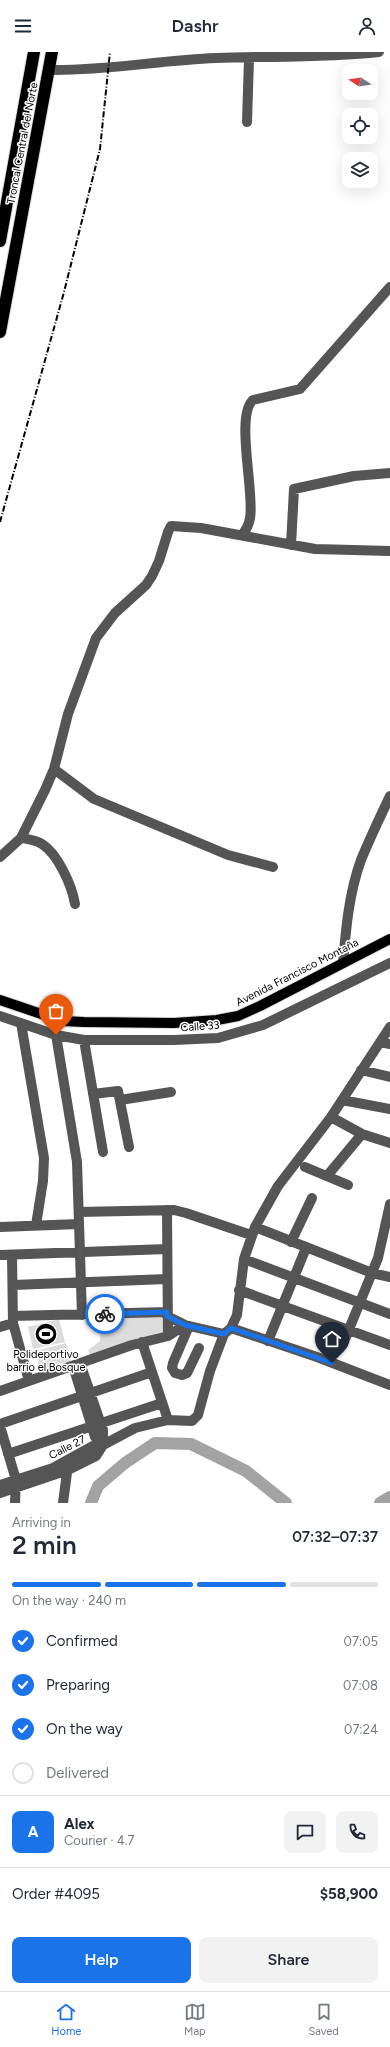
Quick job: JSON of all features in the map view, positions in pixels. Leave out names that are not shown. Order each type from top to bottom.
[{"type":"highway","name":"Troncal Central del Norte","points":[[0,241],[34,52]]},
{"type":"highway","name":"Troncal Central del Norte","points":[[0,332],[52,52]]},
{"type":"main road","name":"Avenida Francisco Montaña","points":[[0,1000],[62,1021],[174,1023],[217,1020],[238,1016],[260,1006],[390,939]]},
{"type":"street","points":[[49,70],[109,69],[216,58],[249,59],[335,57],[379,52]]},
{"type":"street","points":[[246,122],[249,59]]},
{"type":"street","points":[[242,535],[248,524],[251,512],[247,471],[247,413],[250,402],[300,389],[390,288]]},
{"type":"street","points":[[291,545],[294,489],[346,478],[390,473]]},
{"type":"street","points":[[0,857],[21,838],[37,808],[54,769],[68,714],[96,638],[115,613],[146,585],[152,576],[170,528],[174,526],[242,535],[315,549],[390,551]]},
{"type":"street","points":[[54,769],[94,798],[228,855],[273,867]]},
{"type":"street","points":[[343,963],[347,921],[353,888],[361,861],[390,796]]},
{"type":"street","points":[[21,838],[42,843],[52,854],[67,878],[75,904]]},
{"type":"street","name":"Calle 33","points":[[0,1016],[56,1035],[84,1040],[174,1040],[218,1038],[263,1025],[390,963]]},
{"type":"street","points":[[21,1023],[44,1158],[43,1181],[36,1225]]},
{"type":"street","name":"Calle 27","points":[[0,1493],[16,1484],[53,1468],[68,1466],[96,1456],[103,1445],[135,1428],[168,1420],[192,1420],[198,1414],[210,1372],[228,1331],[237,1315],[244,1258],[253,1231],[278,1186],[331,1117],[361,1070],[385,1043],[390,1027]]},
{"type":"street","points":[[56,1035],[77,1162],[82,1315]]},
{"type":"street","points":[[84,1040],[103,1152]]},
{"type":"street","points":[[361,1070],[390,1077]]},
{"type":"street","points":[[93,1094],[118,1091],[129,1147]]},
{"type":"street","points":[[120,1100],[171,1092]]},
{"type":"street","points":[[342,1100],[390,1109]]},
{"type":"street","points":[[331,1117],[362,1134],[390,1143]]},
{"type":"street","points":[[327,1176],[362,1134]]},
{"type":"street","points":[[305,1167],[348,1185]]},
{"type":"street","points":[[291,1242],[312,1198]]},
{"type":"street","points":[[344,1344],[360,1302],[384,1276],[389,1209]]},
{"type":"street","points":[[79,1212],[168,1210],[186,1212],[291,1242],[384,1276]]},
{"type":"street","points":[[168,1210],[168,1336]]},
{"type":"street","points":[[0,1227],[79,1224]]},
{"type":"street","points":[[268,1341],[306,1248]]},
{"type":"street","points":[[0,1255],[167,1249]]},
{"type":"street","points":[[12,1255],[13,1319],[29,1381]]},
{"type":"street","points":[[244,1258],[390,1314]]},
{"type":"street","points":[[12,1285],[167,1279]]},
{"type":"street","points":[[239,1290],[390,1345]]},
{"type":"street","points":[[0,1327],[13,1319],[82,1315],[167,1314],[187,1325],[228,1331],[268,1341],[390,1385]]},
{"type":"street","points":[[0,1391],[142,1342],[168,1336],[187,1325]]},
{"type":"street","points":[[187,1325],[173,1363],[172,1368],[175,1373],[182,1375],[187,1373],[198,1348]]},
{"type":"street","points":[[142,1342],[168,1420]]},
{"type":"street","points":[[76,1365],[96,1424],[95,1437],[103,1445]]},
{"type":"street","points":[[15,1503],[16,1484],[0,1425],[152,1372]]},
{"type":"street","points":[[8,1454],[162,1403]]},
{"type":"street","points":[[63,1503],[68,1466]]},
{"type":"street","name":"Calle 27","points":[[0,1485],[16,1484]]},
{"type":"shaded area","points":[[164,1316],[164,1331],[90,1356],[88,1350],[100,1341],[100,1334],[86,1325],[85,1320]]},
{"type":"shaded area","name":"Polideportivo barrio el Bosque","points":[[59,1319],[65,1342],[33,1349],[28,1327]]},
{"type":"shaded area","points":[[66,1343],[71,1361],[40,1369],[35,1351]]},
{"type":"waterway","points":[[91,1503],[98,1486],[125,1463],[155,1443],[191,1444],[246,1471],[286,1503]]},
{"type":"waterway","points":[[380,1503],[390,1497]]},
{"type":"railway","points":[[0,522],[64,292],[100,149],[110,52]]},
{"type":"way so far","points":[[56,1035],[77,1162],[82,1315],[105,1314]]},
{"type":"place","name":"Polideportivo barrio el Bosque","points":[[46,1334]]},
{"type":"route","points":[[105,1314],[167,1312],[167,1316],[185,1325],[224,1334],[231,1328],[332,1363]]}]
